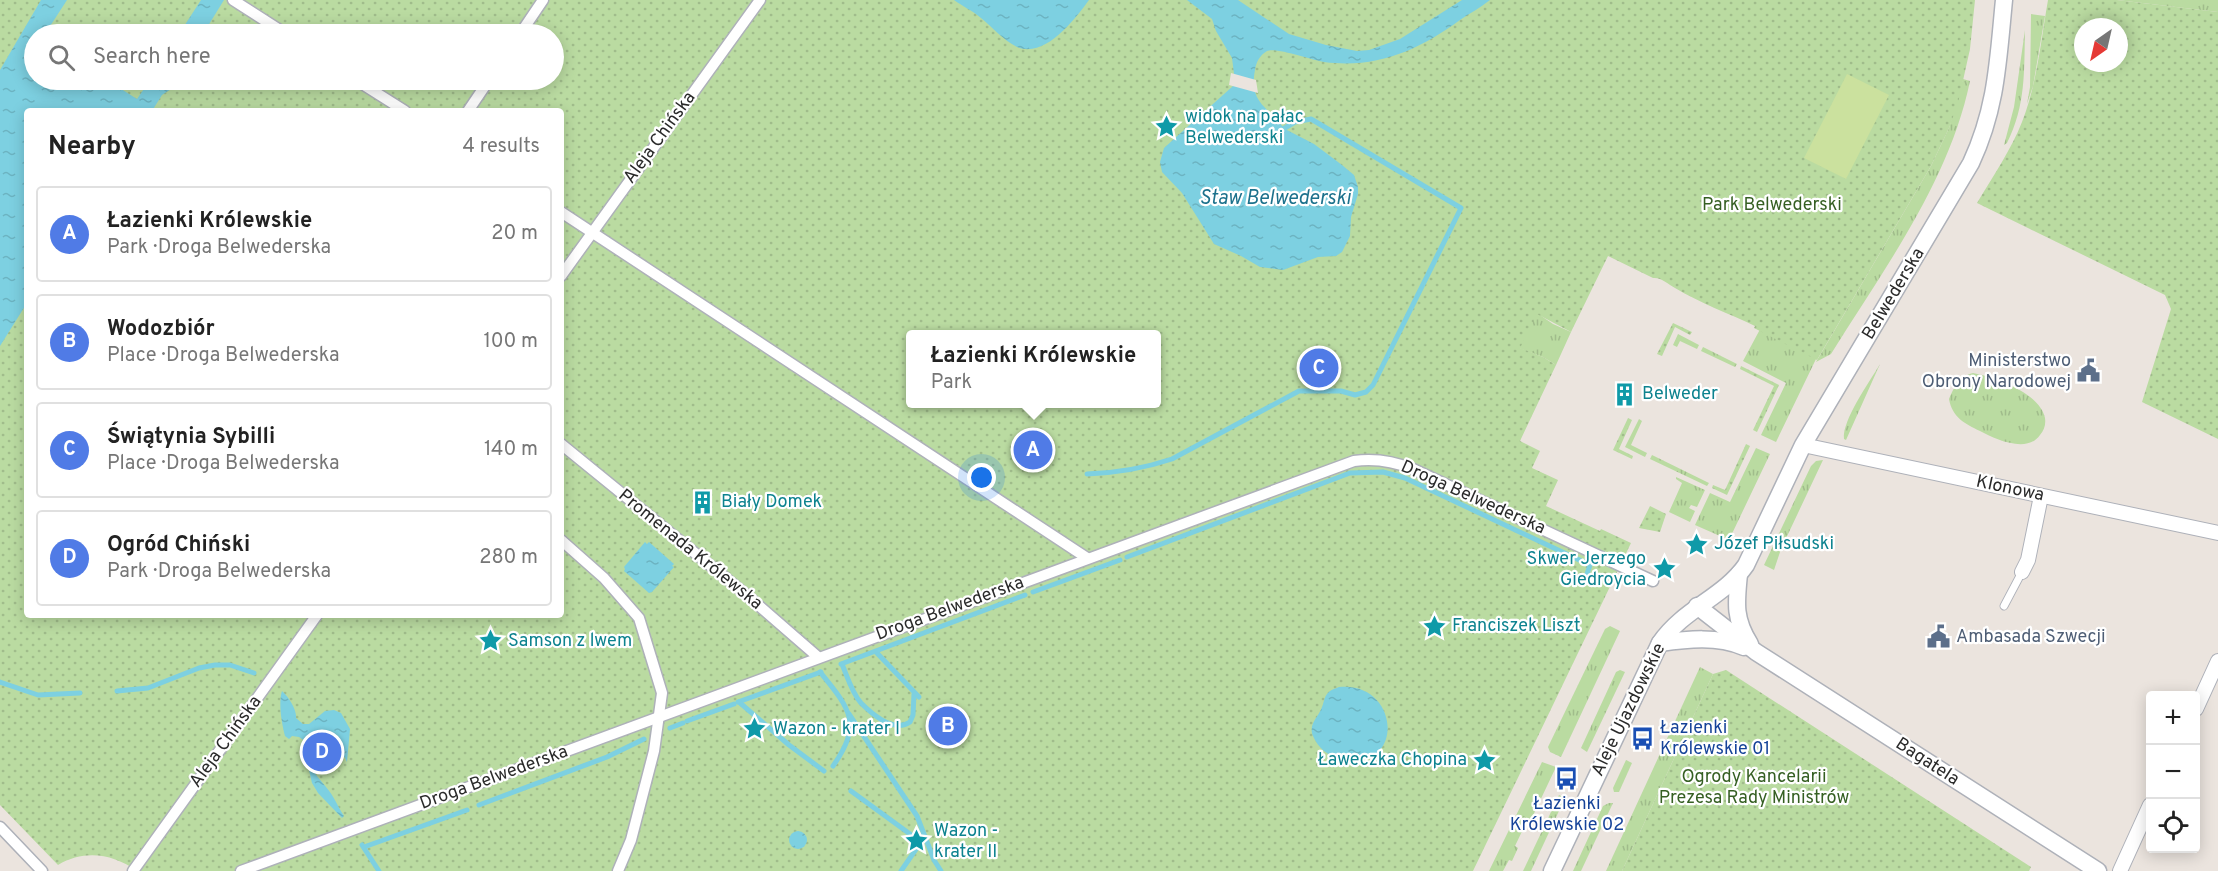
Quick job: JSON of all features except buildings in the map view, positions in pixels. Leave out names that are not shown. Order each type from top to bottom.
[{"type":"street","points":[[233,0],[270,24]]},
{"type":"street","points":[[527,24],[543,0]]},
{"type":"street","name":"Aleja Chińska","points":[[564,272],[760,0]]},
{"type":"street","name":"Belwederska","points":[[1739,574],[1746,565],[1803,446],[1948,204],[1981,142],[1994,101],[2004,0]]},
{"type":"street","points":[[372,90],[400,108]]},
{"type":"street","points":[[470,108],[482,90]]},
{"type":"street","points":[[564,214],[1087,558]]},
{"type":"street","name":"Promenada Królewska","points":[[564,446],[749,597],[818,657]]},
{"type":"street","name":"Klonowa","points":[[1803,446],[2218,533]]},
{"type":"street","name":"Droga Belwederska","points":[[241,871],[1345,462],[1372,459],[1396,462],[1653,581]]},
{"type":"street","points":[[2022,572],[2028,560],[2042,496]]},
{"type":"street","points":[[564,543],[604,578],[639,618],[661,685],[660,717],[637,818],[618,871]]},
{"type":"street","points":[[1739,574],[1737,598],[1740,628],[1756,652]]},
{"type":"street","name":"Aleje Ujazdowskie","points":[[1552,871],[1660,643],[1673,626],[1739,574]]},
{"type":"street","name":"Bagatela","points":[[1697,606],[1756,652],[2098,871]]},
{"type":"street","name":"Aleja Chińska","points":[[133,870],[315,618]]},
{"type":"street","name":"Bagatela","points":[[1660,643],[1685,639],[1712,639],[1756,652]]},
{"type":"street","points":[[2200,700],[2218,661]]},
{"type":"street","points":[[2120,871],[2146,816]]},
{"type":"street","points":[[0,827],[42,871]]},
{"type":"lane","points":[[2004,606],[2022,572]]},
{"type":"green space","name":"Park Belwederski","points":[[0,0],[1975,0],[1970,49],[1958,103],[1949,128],[1931,166],[1817,360],[1754,328],[1755,326],[1608,256],[1571,332],[1537,314],[1520,348],[1556,365],[1520,441],[1540,451],[1532,468],[1558,480],[1546,506],[1631,543],[1473,871],[137,871],[109,857],[89,855],[58,865],[0,805]]},
{"type":"green space","points":[[2048,0],[2117,0],[2218,12],[2218,439],[2142,402],[2171,309],[2165,295],[1977,203],[2018,132],[2035,77]]},
{"type":"green space","points":[[2117,0],[2218,0],[2218,12]]},
{"type":"green space","points":[[2031,14],[2045,16],[2033,86],[2027,104],[2030,87]]},
{"type":"green space","points":[[2025,30],[2021,102],[2013,129],[2004,145],[2014,107]]},
{"type":"green space","points":[[1847,74],[1889,95],[1846,179],[1804,158]]},
{"type":"green space","points":[[1963,79],[1970,81],[1960,118],[1931,189],[1893,256],[1831,354],[1816,362],[1931,166],[1949,128]]},
{"type":"green space","points":[[1537,313],[1571,332],[1556,365],[1543,357],[1511,345]]},
{"type":"green space","points":[[1765,320],[1816,359],[1776,442],[1761,435],[1786,383],[1743,361]]},
{"type":"green space","points":[[1673,323],[1692,332],[1690,335],[1675,327],[1662,356],[1657,354]]},
{"type":"green space","points":[[1678,334],[1699,345],[1697,349],[1680,341],[1677,347],[1673,345]]},
{"type":"green space","points":[[1703,347],[1737,364],[1735,367],[1701,351]]},
{"type":"green space","points":[[1880,364],[1846,440],[1844,439],[1847,422]]},
{"type":"green space","points":[[1741,366],[1779,385],[1757,432],[1753,430],[1774,386],[1740,369]]},
{"type":"green space","points":[[1973,373],[2004,382],[2035,401],[2041,409],[2045,423],[2040,435],[2034,441],[2019,444],[2002,441],[1969,426],[1956,415],[1949,399],[1960,380]]},
{"type":"green space","points":[[1628,418],[1632,420],[1619,449],[1633,456],[1632,459],[1613,450]]},
{"type":"green space","points":[[1639,419],[1642,421],[1631,445],[1647,453],[1645,457],[1625,447]]},
{"type":"green space","points":[[1746,444],[1750,446],[1727,495],[1712,488],[1713,485],[1725,490]]},
{"type":"green space","points":[[1756,448],[1770,454],[1729,540],[1695,525],[1710,493],[1730,502]]},
{"type":"green space","points":[[1652,455],[1709,483],[1707,486],[1650,459]]},
{"type":"green space","points":[[1823,460],[1781,549],[1774,570],[1764,565],[1811,466],[1816,461]]},
{"type":"green space","points":[[1676,477],[1705,490],[1697,507],[1691,505],[1689,508],[1695,511],[1690,522],[1669,512],[1682,483]]},
{"type":"green space","points":[[1650,506],[1666,514],[1660,532],[1639,528]]},
{"type":"green space","points":[[1610,626],[1620,631],[1561,757],[1550,752],[1548,747],[1605,629]]},
{"type":"green space","points":[[1700,667],[1713,674],[1622,871],[1606,871]]},
{"type":"green space","points":[[1620,670],[1625,672],[1587,752],[1581,748],[1616,672]]},
{"type":"green space","name":"Ogrody Kancelarii Prezesa Rady Ministrów","points":[[1726,670],[2031,867],[2029,871],[1622,871],[1713,674]]},
{"type":"green space","points":[[1626,760],[1632,763],[1619,792],[1614,792],[1613,788]]},
{"type":"green space","points":[[1542,762],[1556,767],[1529,824],[1526,823],[1515,846],[1518,848],[1512,861],[1509,860],[1503,871],[1489,871]]},
{"type":"green space","points":[[1559,795],[1565,798],[1531,871],[1523,871]]},
{"type":"green space","points":[[1613,803],[1581,871],[1573,871],[1603,806]]},
{"type":"water","points":[[41,0],[67,0],[51,24],[27,24]]},
{"type":"water","points":[[201,0],[224,0],[209,24],[185,24]]},
{"type":"water","points":[[954,0],[1089,0],[1058,35],[1038,47],[1028,49],[1012,44],[978,15]]},
{"type":"water","name":"Staw Belwederski","points":[[1187,0],[1238,0],[1289,34],[1357,51],[1369,50],[1400,39],[1462,0],[1490,0],[1429,40],[1380,60],[1362,63],[1324,62],[1272,50],[1260,57],[1256,67],[1254,89],[1260,102],[1283,127],[1282,129],[1314,144],[1354,175],[1358,187],[1351,217],[1350,236],[1342,252],[1336,256],[1318,257],[1283,270],[1260,267],[1214,244],[1182,193],[1162,172],[1160,162],[1164,148],[1233,86],[1232,58],[1216,31],[1212,19]]},
{"type":"water","points":[[24,29],[24,90],[123,90],[137,99],[143,90],[170,90],[162,95],[154,108],[24,108],[24,308],[0,346],[0,70]]},
{"type":"water","points":[[645,542],[647,544],[649,542],[674,564],[672,566],[674,567],[649,593],[624,571],[624,567]]},
{"type":"water","points":[[1339,687],[1360,689],[1375,698],[1384,711],[1388,726],[1385,741],[1377,753],[1362,760],[1332,756],[1321,748],[1313,736],[1313,724],[1326,696]]},
{"type":"water","points":[[282,691],[292,704],[296,718],[303,724],[309,724],[325,711],[334,710],[341,713],[350,729],[347,762],[338,750],[333,749],[313,750],[312,757],[313,770],[334,798],[344,816],[342,818],[318,793],[312,783],[308,766],[309,744],[299,737],[292,736],[289,739],[285,736],[280,708]]},
{"type":"water","points":[[794,831],[802,831],[807,836],[805,847],[794,849],[789,844],[789,836]]},
{"type":"pier","points":[[1231,73],[1256,80],[1258,93],[1229,85]]},
{"type":"waterway","points":[[1087,474],[1130,470],[1172,459],[1299,391],[1341,391],[1355,395],[1366,392],[1373,385],[1461,208],[1311,119],[1295,122],[1278,132]]},
{"type":"waterway","points":[[1127,557],[1350,473],[1383,472],[1405,478],[1590,565],[1586,577]]},
{"type":"waterway","points":[[1033,592],[1120,560]]},
{"type":"waterway","points":[[841,664],[1025,595]]},
{"type":"waterway","points":[[876,652],[919,697]]},
{"type":"waterway","points":[[842,664],[852,689],[861,703],[877,717],[890,724],[904,725],[910,722],[913,715],[914,694]]},
{"type":"waterway","points":[[117,691],[148,688],[199,668],[215,665],[230,665],[254,673]]},
{"type":"waterway","points":[[820,672],[839,696],[849,717],[848,738],[833,766]]},
{"type":"waterway","points":[[738,702],[821,672]]},
{"type":"waterway","points":[[0,682],[38,695],[80,693]]},
{"type":"waterway","points":[[739,702],[789,745],[824,771]]},
{"type":"waterway","points":[[687,721],[734,704]]},
{"type":"waterway","points":[[849,714],[917,816],[934,860],[941,871]]},
{"type":"waterway","points":[[670,728],[683,723]]},
{"type":"waterway","points":[[479,805],[607,757],[644,739]]},
{"type":"waterway","points":[[851,791],[921,842],[901,871]]},
{"type":"waterway","points":[[364,847],[467,810]]},
{"type":"waterway","points":[[362,845],[379,871]]},
{"type":"place","name":"widok na pałac Belwederski","points":[[1167,127]]},
{"type":"place","name":"Świątynia Sybilli","points":[[1319,368]]},
{"type":"place","name":"Ministerstwo Obrony Narodowej","points":[[2089,371]]},
{"type":"place","name":"Belweder","points":[[1624,394]]},
{"type":"place","name":"Łazienki Królewskie","points":[[1033,450]]},
{"type":"place","name":"Biały Domek","points":[[703,502]]},
{"type":"place","name":"Józef Piłsudski","points":[[1696,544]]},
{"type":"place","name":"Skwer Jerzego Giedroycia","points":[[1664,569]]},
{"type":"place","name":"Franciszek Liszt","points":[[1434,626]]},
{"type":"place","name":"Ambasada Szwecji","points":[[1938,637]]},
{"type":"place","name":"Samson z lwem","points":[[490,641]]},
{"type":"place","name":"Wodozbiór","points":[[948,726]]},
{"type":"place","name":"Wazon - krater I","points":[[755,729]]},
{"type":"place","name":"Łazienki Królewskie 01","points":[[1642,738]]},
{"type":"place","name":"Ogród Chiński","points":[[322,752]]},
{"type":"place","name":"Ławeczka Chopina","points":[[1485,760]]},
{"type":"place","name":"Łazienki Królewskie 02","points":[[1567,778]]},
{"type":"place","name":"Wazon - krater II","points":[[916,841]]}]
